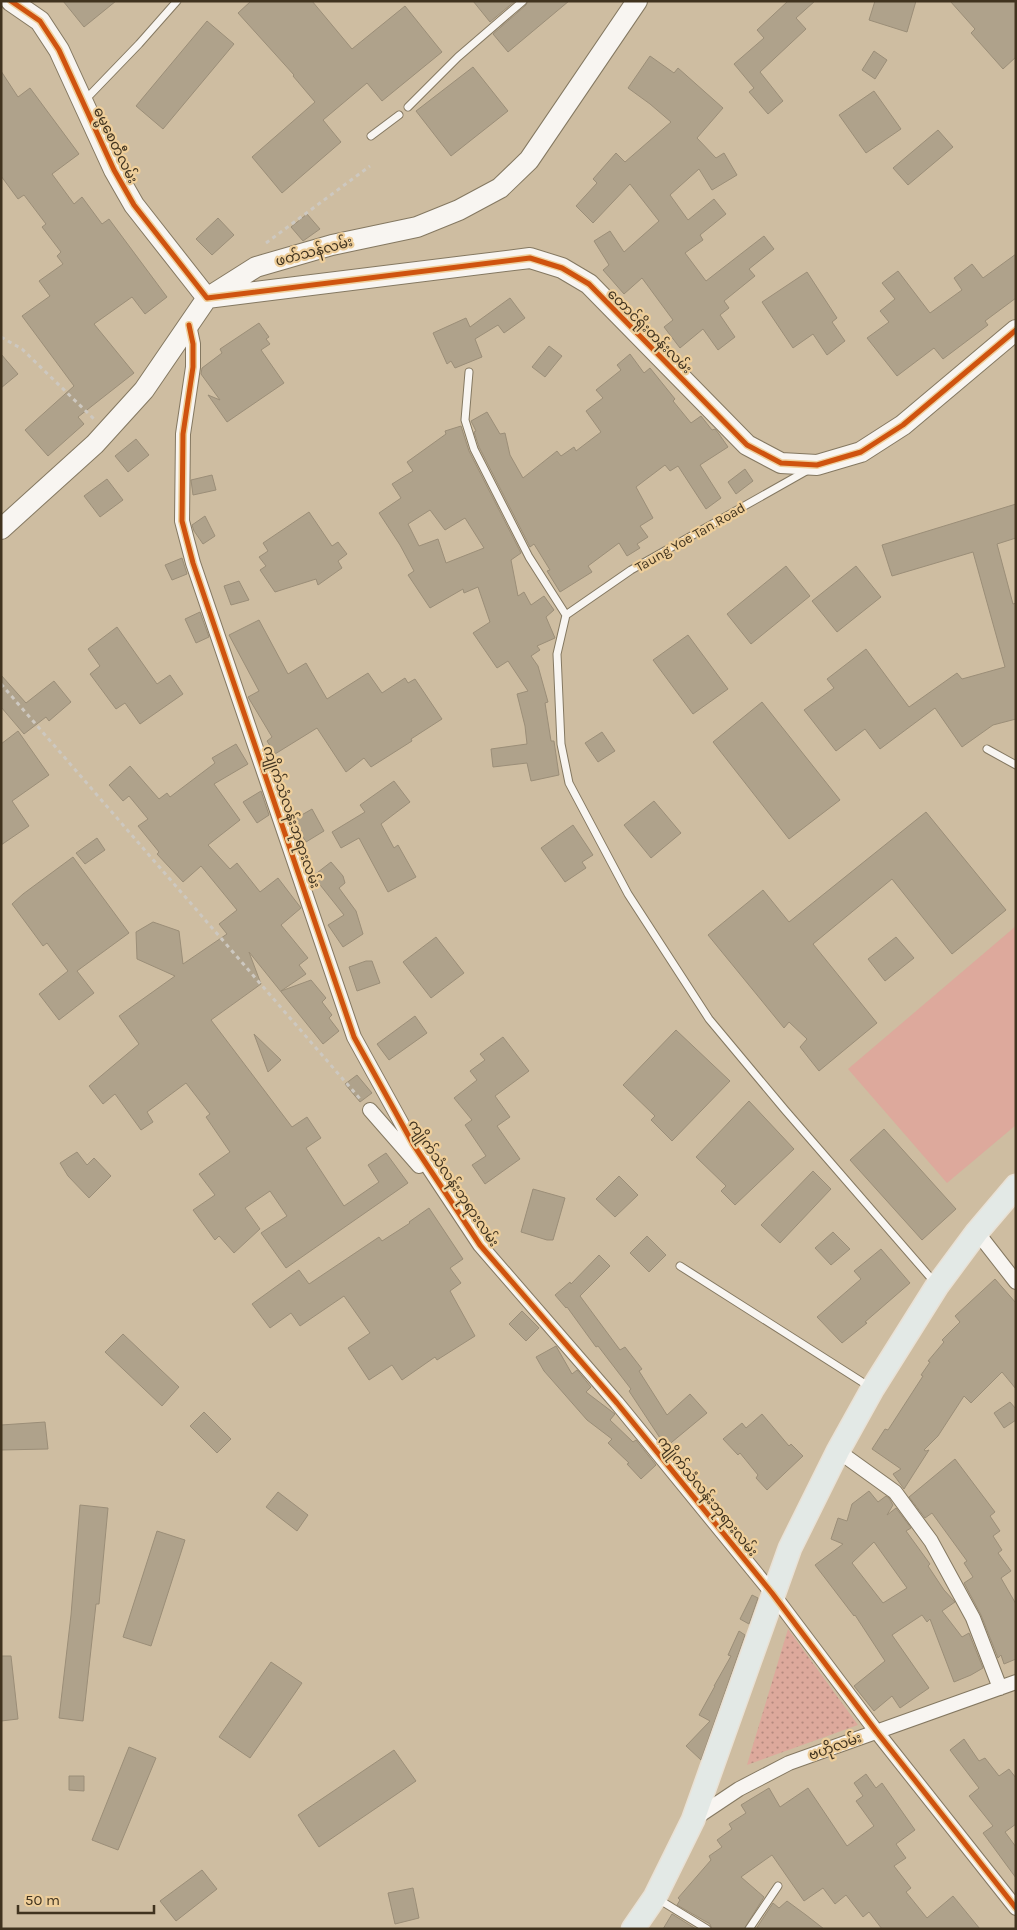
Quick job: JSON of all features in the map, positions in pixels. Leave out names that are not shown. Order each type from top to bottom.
[{"type":"main road","points":[[633,1929],[655,1897],[693,1820],[772,1593],[790,1548],[838,1451],[873,1388],[937,1286],[977,1232],[1016,1186]]},
{"type":"street","name":"ဓမ္မစေတီလမ်း","points":[[10,1],[40,21],[59,50],[114,170],[134,205],[207,298]]},
{"type":"street","name":"ဖတ်သန်လမ်း","points":[[1,529],[95,444],[144,390],[207,298],[256,266],[332,245],[417,228],[459,210],[500,188],[529,160],[637,1]]},
{"type":"street","name":"တောင်ရိုးတန်းလမ်း","points":[[207,298],[530,258],[562,268],[589,284],[747,445],[781,463],[817,465],[860,452],[903,425],[1016,330]]},
{"type":"street","name":"ကျိုက်သံလန်းဘုရားလမ်း","points":[[189,325],[193,344],[193,367],[183,434],[182,521],[193,563],[354,1037],[387,1100],[480,1245],[617,1403],[772,1593],[876,1731],[1016,1908]]},
{"type":"street","points":[[370,1110],[449,1199]]},
{"type":"street","points":[[977,1232],[1016,1282]]},
{"type":"street","points":[[838,1451],[895,1492],[931,1541],[973,1618],[1000,1688]]},
{"type":"street","name":"ဗဟိုလမ်း","points":[[693,1820],[738,1789],[789,1763],[1016,1682]]},
{"type":"lane","points":[[83,102],[177,1]]},
{"type":"lane","points":[[408,107],[458,57],[523,1]]},
{"type":"lane","points":[[371,136],[399,115]]},
{"type":"lane","points":[[469,372],[465,420],[474,449],[529,557],[566,615],[557,654],[561,744],[569,783],[628,894],[709,1019],[937,1286]]},
{"type":"lane","name":"Taung Yoe Tan Road","points":[[566,615],[631,570],[817,465]]},
{"type":"lane","points":[[987,749],[1016,765]]},
{"type":"lane","points":[[680,1266],[873,1388]]},
{"type":"lane","points":[[748,1929],[778,1886]]},
{"type":"lane","points":[[655,1897],[707,1929]]},
{"type":"path","points":[[263,246],[370,166]]},
{"type":"path","points":[[1,337],[22,349],[101,426],[95,444]]},
{"type":"path","points":[[1,684],[370,1110]]},
{"type":"shaded area","points":[[1016,926],[1016,1125],[947,1183],[848,1069]]},
{"type":"shaded area","points":[[788,1629],[858,1725],[747,1765]]},
{"type":"building","points":[[63,1],[116,1],[84,27]]},
{"type":"building","points":[[251,1],[312,1],[352,49],[405,6],[442,52],[382,101],[367,83],[323,120],[341,142],[282,193],[252,157],[315,102],[294,75],[238,13]]},
{"type":"building","points":[[473,1],[515,1],[490,22]]},
{"type":"building","points":[[528,1],[569,1],[508,52],[493,34],[526,5]]},
{"type":"building","points":[[788,1],[815,1],[796,18],[806,29],[760,72],[783,101],[768,114],[749,92],[754,88],[734,64],[764,38],[757,30]]},
{"type":"building","points":[[875,1],[916,1],[907,32],[869,20]]},
{"type":"building","points":[[950,1],[1016,1],[1016,57],[1003,69],[971,33],[975,29]]},
{"type":"building","points":[[207,21],[234,44],[163,129],[136,106]]},
{"type":"building","points":[[874,51],[887,60],[875,79],[862,70]]},
{"type":"building","points":[[650,56],[674,73],[678,68],[723,108],[697,138],[716,158],[724,153],[737,175],[712,190],[699,169],[670,195],[688,220],[714,199],[726,214],[700,235],[703,240],[685,253],[706,281],[764,236],[774,249],[749,269],[755,276],[724,301],[729,308],[720,315],[735,337],[718,350],[703,329],[680,348],[664,327],[673,320],[642,278],[624,294],[603,270],[609,265],[594,241],[610,231],[624,252],[659,221],[630,184],[593,223],[576,206],[597,183],[593,179],[616,153],[625,162],[671,122],[628,88]]},
{"type":"building","points":[[473,67],[508,111],[451,156],[416,111]]},
{"type":"building","points":[[1,71],[18,97],[30,88],[79,154],[52,174],[74,204],[82,197],[102,224],[109,219],[167,297],[145,314],[132,297],[94,324],[134,373],[78,417],[84,424],[48,456],[25,430],[74,386],[22,316],[50,296],[39,281],[63,264],[57,256],[61,252],[42,227],[46,224],[24,195],[18,199],[1,176]]},
{"type":"building","points":[[874,91],[901,129],[866,153],[839,115]]},
{"type":"building","points":[[938,130],[953,147],[908,185],[893,168]]},
{"type":"building","points":[[307,214],[320,229],[303,241],[291,227]]},
{"type":"building","points":[[218,218],[234,235],[212,255],[196,239]]},
{"type":"building","points":[[1016,254],[1016,298],[985,321],[988,325],[943,359],[934,348],[897,376],[867,338],[889,322],[880,311],[895,299],[882,283],[898,271],[930,313],[962,290],[954,278],[972,264],[983,278]]},
{"type":"building","points":[[807,272],[837,318],[832,322],[845,341],[827,355],[813,334],[793,348],[762,302]]},
{"type":"building","points":[[510,298],[525,318],[504,333],[498,325],[475,339],[482,357],[455,368],[451,361],[447,364],[433,333],[466,318],[470,327]]},
{"type":"building","points":[[259,323],[269,337],[266,339],[270,344],[261,350],[284,383],[227,422],[208,395],[220,400],[201,374],[202,368],[222,353],[220,349]]},
{"type":"building","points":[[549,346],[562,356],[545,377],[532,367]]},
{"type":"building","points":[[1,354],[18,374],[1,388]]},
{"type":"building","points":[[630,354],[644,373],[650,368],[675,399],[673,401],[691,423],[701,416],[712,430],[715,429],[728,447],[700,465],[721,498],[706,509],[678,466],[670,471],[665,465],[636,487],[653,518],[640,526],[648,537],[637,544],[640,548],[627,556],[619,543],[588,566],[592,572],[560,592],[547,571],[550,570],[534,544],[530,547],[479,447],[474,432],[476,431],[471,421],[487,412],[500,434],[505,433],[510,455],[523,478],[557,451],[561,456],[574,447],[576,451],[601,432],[586,411],[603,398],[596,390],[621,370],[617,365]]},
{"type":"building","points":[[461,426],[469,451],[521,553],[511,560],[518,596],[524,592],[531,605],[544,596],[554,610],[546,617],[555,638],[537,646],[540,650],[531,656],[538,666],[548,702],[545,703],[551,741],[554,741],[559,775],[531,781],[527,763],[493,767],[491,749],[527,744],[525,726],[517,694],[528,691],[508,661],[497,668],[473,633],[490,622],[478,587],[464,593],[463,589],[430,608],[408,575],[414,571],[379,513],[401,498],[392,484],[413,471],[407,462],[446,434],[445,431]],"holes":[[[430,510],[445,530],[465,518],[484,548],[446,563],[438,539],[419,546],[408,524]]]},
{"type":"building","points":[[136,439],[149,455],[128,472],[115,456]]},
{"type":"building","points":[[745,469],[753,481],[736,494],[728,482]]},
{"type":"building","points":[[212,475],[216,490],[193,495],[191,480]]},
{"type":"building","points":[[107,479],[123,500],[100,517],[84,496]]},
{"type":"building","points":[[1016,504],[1016,538],[997,544],[1013,604],[1016,603],[1016,719],[993,725],[962,747],[935,708],[880,749],[865,729],[836,751],[804,710],[834,688],[827,679],[866,649],[909,707],[957,673],[962,679],[1005,667],[973,552],[892,576],[882,545]]},
{"type":"building","points":[[309,512],[332,546],[338,542],[347,554],[338,561],[342,568],[318,585],[316,579],[275,592],[260,570],[266,566],[259,557],[268,551],[263,543]]},
{"type":"building","points":[[205,516],[215,536],[203,544],[192,525]]},
{"type":"building","points":[[182,558],[187,574],[172,580],[165,565]]},
{"type":"building","points":[[786,566],[810,596],[751,644],[727,614]]},
{"type":"building","points":[[856,566],[881,597],[837,632],[812,601]]},
{"type":"building","points":[[239,581],[249,600],[231,605],[224,586]]},
{"type":"building","points":[[200,612],[209,637],[196,643],[185,619]]},
{"type":"building","points":[[259,620],[288,674],[306,663],[327,699],[368,673],[382,693],[405,678],[408,683],[415,679],[442,719],[371,767],[364,758],[346,772],[317,728],[275,754],[267,741],[272,737],[248,697],[259,691],[229,635]]},
{"type":"building","points":[[117,627],[157,684],[170,675],[183,694],[140,724],[125,703],[116,709],[90,674],[100,666],[88,649]]},
{"type":"building","points":[[688,635],[728,689],[693,714],[653,660]]},
{"type":"building","points":[[1,675],[26,703],[54,681],[71,702],[49,721],[46,717],[24,734],[1,707]]},
{"type":"building","points":[[762,702],[840,800],[789,839],[713,742]]},
{"type":"building","points":[[18,731],[49,775],[12,801],[29,826],[1,845],[1,744]]},
{"type":"building","points":[[602,732],[615,751],[598,762],[585,743]]},
{"type":"building","points":[[236,744],[248,764],[214,784],[240,820],[208,845],[230,869],[237,863],[260,892],[278,878],[301,908],[281,925],[308,958],[299,965],[306,974],[281,991],[311,980],[326,998],[322,1002],[332,1015],[329,1018],[339,1031],[323,1044],[249,952],[261,984],[211,1020],[292,1127],[307,1117],[321,1138],[306,1148],[344,1206],[379,1182],[368,1165],[386,1153],[408,1183],[286,1268],[261,1233],[287,1216],[270,1191],[245,1208],[260,1229],[234,1253],[219,1236],[215,1240],[193,1210],[215,1195],[199,1174],[230,1152],[206,1117],[210,1114],[186,1083],[147,1112],[153,1122],[141,1130],[115,1094],[103,1104],[89,1086],[139,1044],[119,1016],[175,976],[137,959],[136,932],[153,922],[179,931],[183,964],[227,934],[219,924],[237,910],[201,866],[183,882],[157,854],[159,852],[138,826],[148,819],[129,796],[123,801],[109,785],[130,766],[159,799],[167,793],[170,797],[215,763],[212,758]]},
{"type":"building","points":[[394,781],[410,802],[381,824],[394,848],[398,845],[416,877],[388,892],[359,838],[341,848],[332,832],[365,812],[360,805]]},
{"type":"building","points":[[261,791],[269,815],[257,823],[243,802]]},
{"type":"building","points":[[654,801],[681,833],[651,858],[624,825]]},
{"type":"building","points":[[312,809],[324,831],[306,842],[293,820]]},
{"type":"building","points":[[926,812],[1006,910],[952,954],[892,879],[813,944],[877,1023],[819,1071],[800,1047],[807,1039],[789,1022],[784,1028],[708,935],[763,890],[789,922]]},
{"type":"building","points":[[573,825],[593,855],[582,862],[586,868],[565,882],[541,848]]},
{"type":"building","points":[[97,838],[105,850],[85,864],[76,853]]},
{"type":"building","points":[[73,857],[129,933],[77,971],[94,993],[59,1020],[39,994],[68,971],[47,943],[43,946],[12,904]]},
{"type":"building","points":[[331,862],[343,876],[345,883],[339,888],[356,911],[363,934],[343,947],[328,925],[344,915],[313,876]]},
{"type":"building","points":[[436,937],[464,973],[431,998],[403,962]]},
{"type":"building","points":[[896,937],[914,958],[885,981],[868,959]]},
{"type":"building","points":[[366,961],[372,961],[380,983],[357,991],[349,967]]},
{"type":"building","points":[[415,1016],[427,1033],[389,1060],[377,1044]]},
{"type":"building","points":[[676,1030],[730,1081],[672,1141],[651,1120],[655,1116],[623,1085]]},
{"type":"building","points":[[254,1034],[281,1060],[268,1072]]},
{"type":"building","points":[[503,1037],[529,1071],[495,1096],[510,1117],[497,1126],[520,1159],[485,1184],[472,1165],[486,1156],[465,1125],[472,1120],[454,1098],[477,1080],[470,1071],[485,1060],[480,1054]]},
{"type":"building","points":[[357,1075],[372,1093],[360,1102],[345,1084]]},
{"type":"building","points":[[749,1101],[794,1149],[735,1205],[721,1191],[726,1186],[696,1157]]},
{"type":"building","points":[[884,1129],[956,1209],[922,1240],[850,1160]]},
{"type":"building","points":[[77,1152],[87,1165],[94,1158],[111,1176],[89,1198],[68,1176],[60,1163]]},
{"type":"building","points":[[813,1171],[831,1189],[780,1243],[761,1225]]},
{"type":"building","points":[[619,1176],[638,1195],[615,1217],[596,1199]]},
{"type":"building","points":[[533,1189],[565,1198],[553,1240],[521,1232]]},
{"type":"building","points":[[429,1208],[463,1259],[450,1268],[461,1283],[450,1291],[475,1336],[437,1360],[435,1357],[402,1380],[392,1365],[369,1380],[348,1348],[370,1333],[344,1296],[300,1326],[291,1313],[270,1328],[252,1304],[299,1270],[309,1284],[379,1237],[382,1241]]},
{"type":"building","points":[[833,1232],[850,1249],[831,1265],[815,1248]]},
{"type":"building","points":[[647,1236],[666,1255],[649,1272],[630,1253]]},
{"type":"building","points":[[881,1249],[910,1283],[865,1322],[867,1323],[842,1343],[817,1317],[861,1279],[854,1271]]},
{"type":"building","points":[[599,1255],[610,1266],[580,1296],[620,1350],[625,1347],[642,1369],[639,1371],[667,1415],[690,1394],[707,1413],[666,1447],[629,1391],[631,1389],[598,1346],[596,1347],[567,1307],[555,1295],[570,1282],[571,1284]]},
{"type":"building","points":[[995,1279],[1016,1303],[1016,1389],[1002,1372],[971,1403],[964,1396],[938,1436],[924,1450],[929,1450],[904,1489],[893,1474],[901,1469],[872,1449],[885,1429],[888,1430],[923,1376],[921,1375],[930,1362],[928,1361],[944,1342],[942,1340],[960,1322],[955,1316]]},
{"type":"building","points":[[522,1311],[539,1328],[526,1341],[509,1324]]},
{"type":"building","points":[[123,1334],[179,1387],[162,1406],[105,1352]]},
{"type":"building","points":[[556,1346],[572,1374],[577,1370],[591,1387],[586,1392],[615,1414],[610,1420],[633,1442],[636,1440],[656,1465],[641,1479],[627,1464],[629,1463],[608,1443],[612,1439],[587,1420],[544,1371],[536,1357]]},
{"type":"building","points":[[1010,1402],[1016,1409],[1016,1420],[1004,1428],[994,1413]]},
{"type":"building","points":[[204,1412],[231,1439],[217,1453],[190,1426]]},
{"type":"building","points":[[762,1414],[789,1446],[791,1444],[803,1456],[767,1490],[756,1478],[758,1475],[740,1453],[738,1455],[723,1439],[742,1423],[746,1428]]},
{"type":"building","points":[[45,1422],[48,1449],[1,1450],[1,1425]]},
{"type":"building","points":[[955,1459],[995,1512],[990,1516],[1000,1531],[993,1536],[1002,1550],[998,1553],[1011,1571],[1001,1578],[1016,1604],[1016,1659],[1004,1664],[1001,1655],[998,1658],[981,1615],[964,1583],[973,1577],[964,1563],[967,1561],[932,1513],[925,1518],[909,1497]]},
{"type":"building","points":[[869,1491],[878,1502],[886,1496],[889,1498],[893,1505],[887,1515],[896,1508],[911,1528],[906,1531],[930,1564],[928,1566],[944,1590],[955,1602],[942,1611],[962,1637],[969,1633],[983,1668],[954,1682],[930,1619],[927,1622],[922,1615],[892,1635],[929,1688],[900,1708],[892,1696],[874,1711],[854,1686],[885,1661],[855,1615],[815,1565],[843,1544],[831,1539],[838,1518],[847,1521],[852,1504]],"holes":[[[874,1542],[907,1588],[883,1603],[852,1563]]]},
{"type":"building","points":[[278,1492],[308,1515],[297,1531],[266,1507]]},
{"type":"building","points":[[80,1505],[108,1508],[99,1604],[96,1604],[83,1721],[59,1718],[71,1615]]},
{"type":"building","points":[[157,1531],[185,1540],[151,1646],[123,1637]]},
{"type":"building","points":[[752,1595],[758,1598],[749,1624],[740,1619]]},
{"type":"building","points":[[739,1631],[745,1635],[701,1760],[686,1746],[710,1721],[699,1715],[731,1656],[728,1655]]},
{"type":"building","points":[[1,1656],[11,1656],[18,1719],[1,1721]]},
{"type":"building","points":[[271,1662],[302,1683],[250,1758],[219,1737]]},
{"type":"building","points":[[964,1739],[979,1761],[985,1758],[999,1776],[1009,1769],[1016,1778],[1016,1824],[1005,1832],[1016,1847],[1016,1878],[983,1833],[993,1826],[969,1796],[979,1788],[950,1750]]},
{"type":"building","points":[[129,1747],[156,1758],[118,1850],[92,1840]]},
{"type":"building","points":[[394,1750],[416,1781],[319,1847],[298,1815]]},
{"type":"building","points":[[866,1774],[876,1788],[882,1783],[915,1830],[896,1844],[906,1858],[894,1866],[911,1888],[906,1892],[927,1918],[953,1896],[980,1929],[882,1929],[869,1912],[863,1917],[846,1895],[835,1904],[823,1888],[804,1901],[772,1855],[741,1877],[764,1897],[744,1929],[712,1929],[710,1924],[677,1905],[680,1900],[678,1898],[711,1860],[709,1856],[722,1847],[717,1840],[732,1829],[729,1824],[746,1813],[741,1805],[769,1788],[780,1807],[808,1788],[847,1846],[874,1826],[856,1801],[863,1796],[854,1783]]},
{"type":"building","points":[[69,1776],[84,1776],[84,1791],[69,1790]]},
{"type":"building","points":[[202,1870],[217,1889],[176,1921],[160,1901]]},
{"type":"building","points":[[413,1888],[419,1918],[395,1924],[388,1893]]},
{"type":"building","points":[[787,1901],[824,1929],[756,1929],[773,1903],[779,1908]]},
{"type":"building","points":[[672,1914],[696,1929],[663,1929]]},
{"type":"cycle path","points":[[11,1],[40,21],[59,50],[114,170],[134,205],[207,298],[530,258],[562,268],[589,284],[747,445],[781,463],[817,465],[861,452],[903,425],[1016,330]]},
{"type":"cycle path","points":[[189,325],[193,344],[193,367],[183,434],[182,521],[193,563],[354,1037],[413,1144],[480,1245],[617,1403],[772,1593],[876,1731],[1016,1908]]}]
